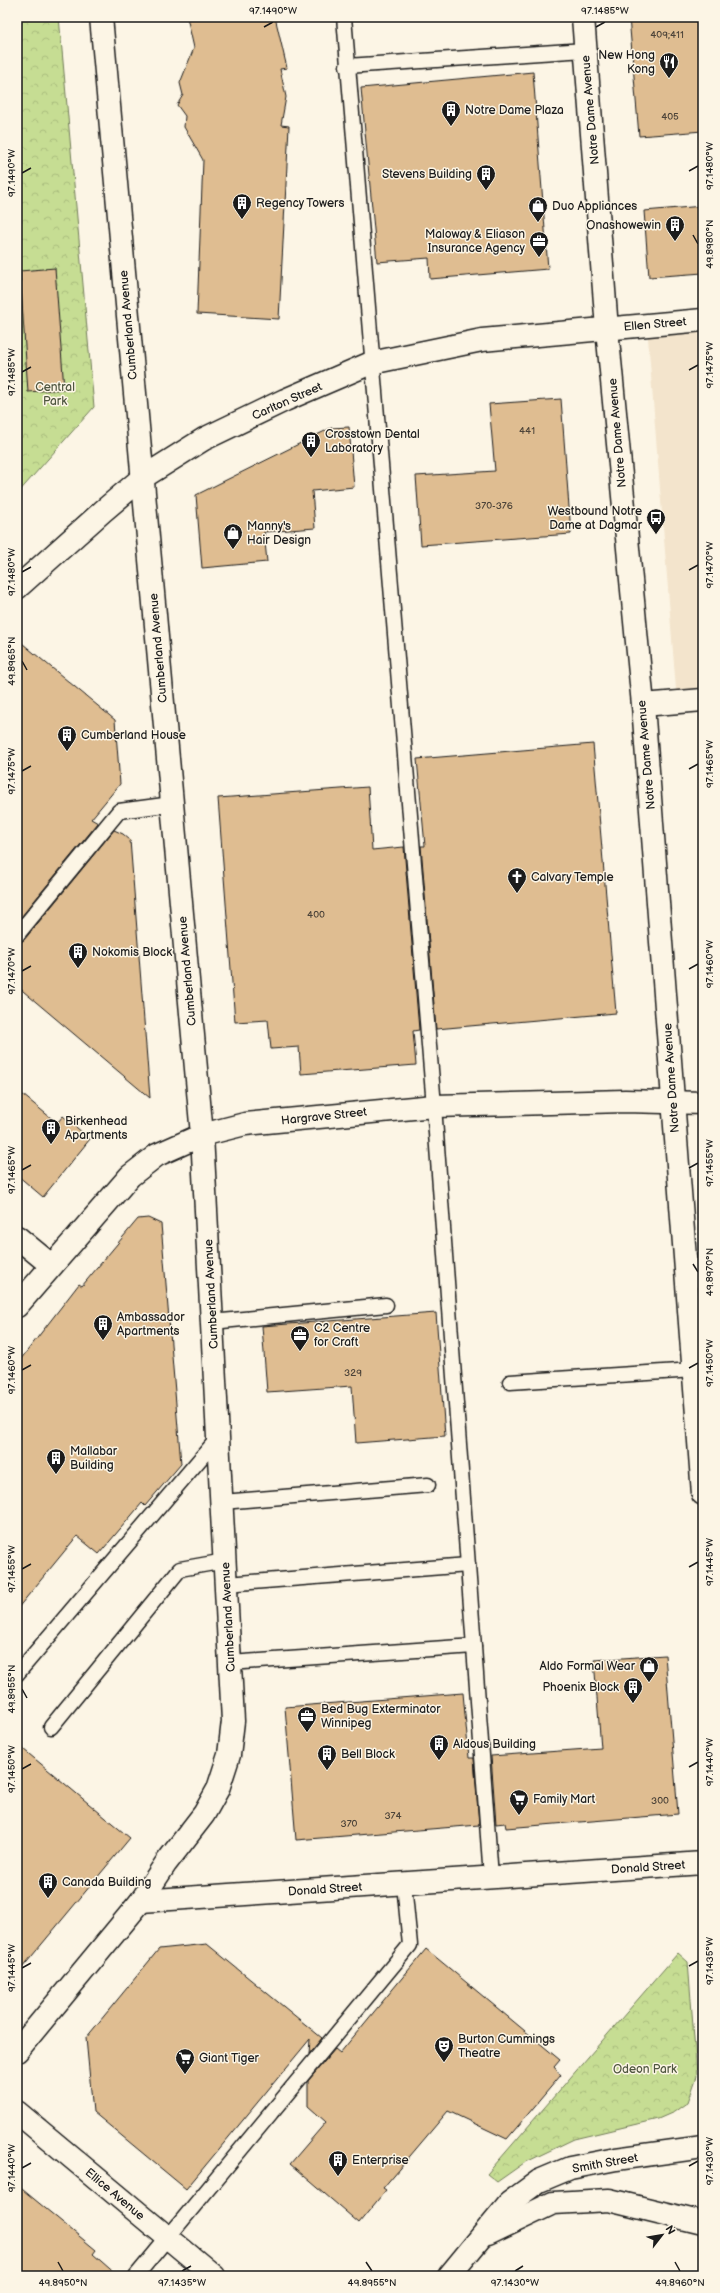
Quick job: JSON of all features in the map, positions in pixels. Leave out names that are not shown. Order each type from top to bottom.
[{"type":"main road","name":"Cumberland Avenue","points":[[101,17],[202,1135],[233,1721],[229,1755],[218,1790],[204,1814],[166,1862],[141,1901]]},
{"type":"main road","name":"Notre Dame Avenue","points":[[582,17],[607,329],[643,705],[703,1483]]},
{"type":"main road","name":"Ellen Street","points":[[607,329],[703,320]]},
{"type":"main road","name":"Carlton Street","points":[[17,588],[103,510],[142,478],[204,439],[285,400],[371,364],[482,340],[607,329]]},
{"type":"main road","points":[[643,705],[703,700]]},
{"type":"main road","name":"Hargrave Street","points":[[17,1306],[51,1265],[130,1176],[156,1155],[202,1135],[245,1124],[434,1106],[673,1101],[703,1103]]},
{"type":"main road","points":[[17,1238],[51,1265]]},
{"type":"main road","name":"Donald Street","points":[[141,1901],[703,1863]]},
{"type":"main road","points":[[17,2050],[141,1901]]},
{"type":"main road","name":"Ellice Avenue","points":[[17,2112],[214,2276]]},
{"type":"main road","name":"Smith Street","points":[[449,2276],[509,2203],[539,2181],[570,2168],[616,2159],[703,2147]]},
{"type":"main road","name":"Smith Street","points":[[483,2236],[553,2203],[609,2200],[703,2223]]},
{"type":"lane","points":[[344,17],[371,364],[434,1106],[490,1877]]},
{"type":"lane","points":[[348,66],[585,50]]},
{"type":"lane","points":[[17,935],[119,811],[172,804]]},
{"type":"lane","points":[[212,1322],[386,1305]]},
{"type":"lane","points":[[510,1382],[694,1370]]},
{"type":"lane","points":[[17,1674],[218,1438]]},
{"type":"lane","points":[[222,1502],[428,1485]]},
{"type":"lane","points":[[51,1726],[180,1569],[225,1561]]},
{"type":"lane","points":[[226,1584],[468,1565]]},
{"type":"lane","points":[[230,1663],[474,1646]]},
{"type":"lane","points":[[136,2276],[410,1946],[404,1884]]},
{"type":"shaded area","points":[[703,320],[703,700],[677,702],[647,325]]},
{"type":"green space","name":"Central Park","points":[[17,17],[59,17],[94,407],[17,494]]},
{"type":"green space","name":"Odeon Park","points":[[678,1953],[688,1962],[697,2076],[688,2102],[674,2112],[658,2119],[574,2139],[524,2163],[497,2182],[487,2174]]},
{"type":"building","name":"Regency Towers","points":[[187,17],[275,17],[287,68],[280,69],[286,97],[281,125],[289,126],[279,319],[197,314],[203,160],[184,127],[185,116],[177,105],[183,95],[180,83],[194,48]]},
{"type":"building","points":[[629,17],[703,17],[703,131],[639,136]]},
{"type":"building","points":[[533,72],[548,269],[430,279],[429,258],[377,262],[361,88]]},
{"type":"building","name":"Onashowewin","points":[[703,206],[703,273],[649,277],[644,211]]},
{"type":"building","points":[[55,268],[64,389],[28,392],[20,271]]},
{"type":"building","points":[[561,399],[571,534],[421,545],[416,476],[495,471],[489,404]]},
{"type":"building","name":"Crosstown Dental Laboratory","points":[[349,427],[354,487],[312,491],[315,528],[264,532],[267,562],[202,568],[196,495],[331,428]]},
{"type":"building","name":"Cumberland House","points":[[17,639],[115,720],[120,784],[91,819],[98,823],[17,922]]},
{"type":"building","name":"Calvary Temple","points":[[593,744],[616,1013],[436,1029],[421,846],[425,846],[417,759]]},
{"type":"building","points":[[368,787],[372,850],[404,847],[419,1030],[413,1031],[416,1065],[301,1074],[299,1047],[271,1049],[268,1020],[235,1022],[218,798]]},
{"type":"building","name":"Nokomis Block","points":[[114,830],[123,834],[130,840],[150,1098],[17,986],[17,943],[24,940]]},
{"type":"building","name":"Birkenhead Apartments","points":[[17,1090],[57,1123],[63,1116],[90,1139],[43,1197],[17,1175]]},
{"type":"building","name":"Ambassador Apartments","points":[[148,1218],[161,1224],[181,1464],[145,1506],[142,1503],[99,1554],[77,1536],[17,1609],[17,1364],[79,1284],[82,1286],[138,1219]]},
{"type":"building","points":[[436,1313],[445,1436],[356,1443],[352,1386],[267,1392],[262,1326]]},
{"type":"building","name":"Phoenix Block","points":[[665,1655],[678,1814],[506,1828],[505,1823],[496,1824],[491,1756],[601,1748],[594,1660]]},
{"type":"building","points":[[463,1693],[469,1758],[474,1758],[479,1825],[296,1840],[285,1707]]},
{"type":"building","name":"Canada Building","points":[[17,1744],[130,1838],[17,1974]]},
{"type":"building","name":"Giant Tiger","points":[[207,1944],[322,2038],[309,2054],[310,2039],[186,2189],[93,2112],[86,2038],[159,1949]]},
{"type":"building","name":"Burton Cummings Theatre","points":[[426,1949],[560,2060],[554,2067],[561,2075],[507,2139],[448,2111],[383,2188],[386,2190],[359,2223],[290,2164],[326,2122],[308,2106],[308,2081],[335,2049],[340,2053]]},
{"type":"building","points":[[17,2185],[96,2250],[93,2254],[118,2276],[17,2276]]},
{"type":"place","name":"New Hong Kong","points":[[669,79]]},
{"type":"place","name":"Notre Dame Plaza","points":[[451,127]]},
{"type":"place","name":"Stevens Building","points":[[486,191]]},
{"type":"place","name":"Regency Towers","points":[[242,220]]},
{"type":"place","name":"Duo Appliances","points":[[538,223]]},
{"type":"place","name":"Onashowewin","points":[[675,242]]},
{"type":"place","name":"Maloway & Eliason Insurance Agency","points":[[539,258]]},
{"type":"place","name":"Crosstown Dental Laboratory","points":[[311,458]]},
{"type":"place","name":"Westbound Notre Dame at Dagmar","points":[[656,535]]},
{"type":"place","name":"Manny's Hair Design","points":[[233,550]]},
{"type":"place","name":"Cumberland House","points":[[67,752]]},
{"type":"place","name":"Calvary Temple","points":[[517,894]]},
{"type":"place","name":"Nokomis Block","points":[[78,969]]},
{"type":"place","name":"Birkenhead Apartments","points":[[51,1145]]},
{"type":"place","name":"Ambassador Apartments","points":[[103,1341]]},
{"type":"place","name":"C2 Centre for Craft","points":[[300,1352]]},
{"type":"place","name":"Mallabar Building","points":[[56,1475]]},
{"type":"place","name":"Aldo Formal Wear","points":[[649,1683]]},
{"type":"place","name":"Phoenix Block","points":[[633,1704]]},
{"type":"place","name":"Bed Bug Exterminator Winnipeg","points":[[307,1733]]},
{"type":"place","name":"Aldous Building","points":[[439,1761]]},
{"type":"place","name":"Bell Block","points":[[327,1771]]},
{"type":"place","name":"Family Mart","points":[[519,1816]]},
{"type":"place","name":"Canada Building","points":[[48,1899]]},
{"type":"place","name":"Burton Cummings Theatre","points":[[444,2063]]},
{"type":"place","name":"Giant Tiger","points":[[185,2075]]},
{"type":"place","name":"Enterprise","points":[[338,2177]]}]
